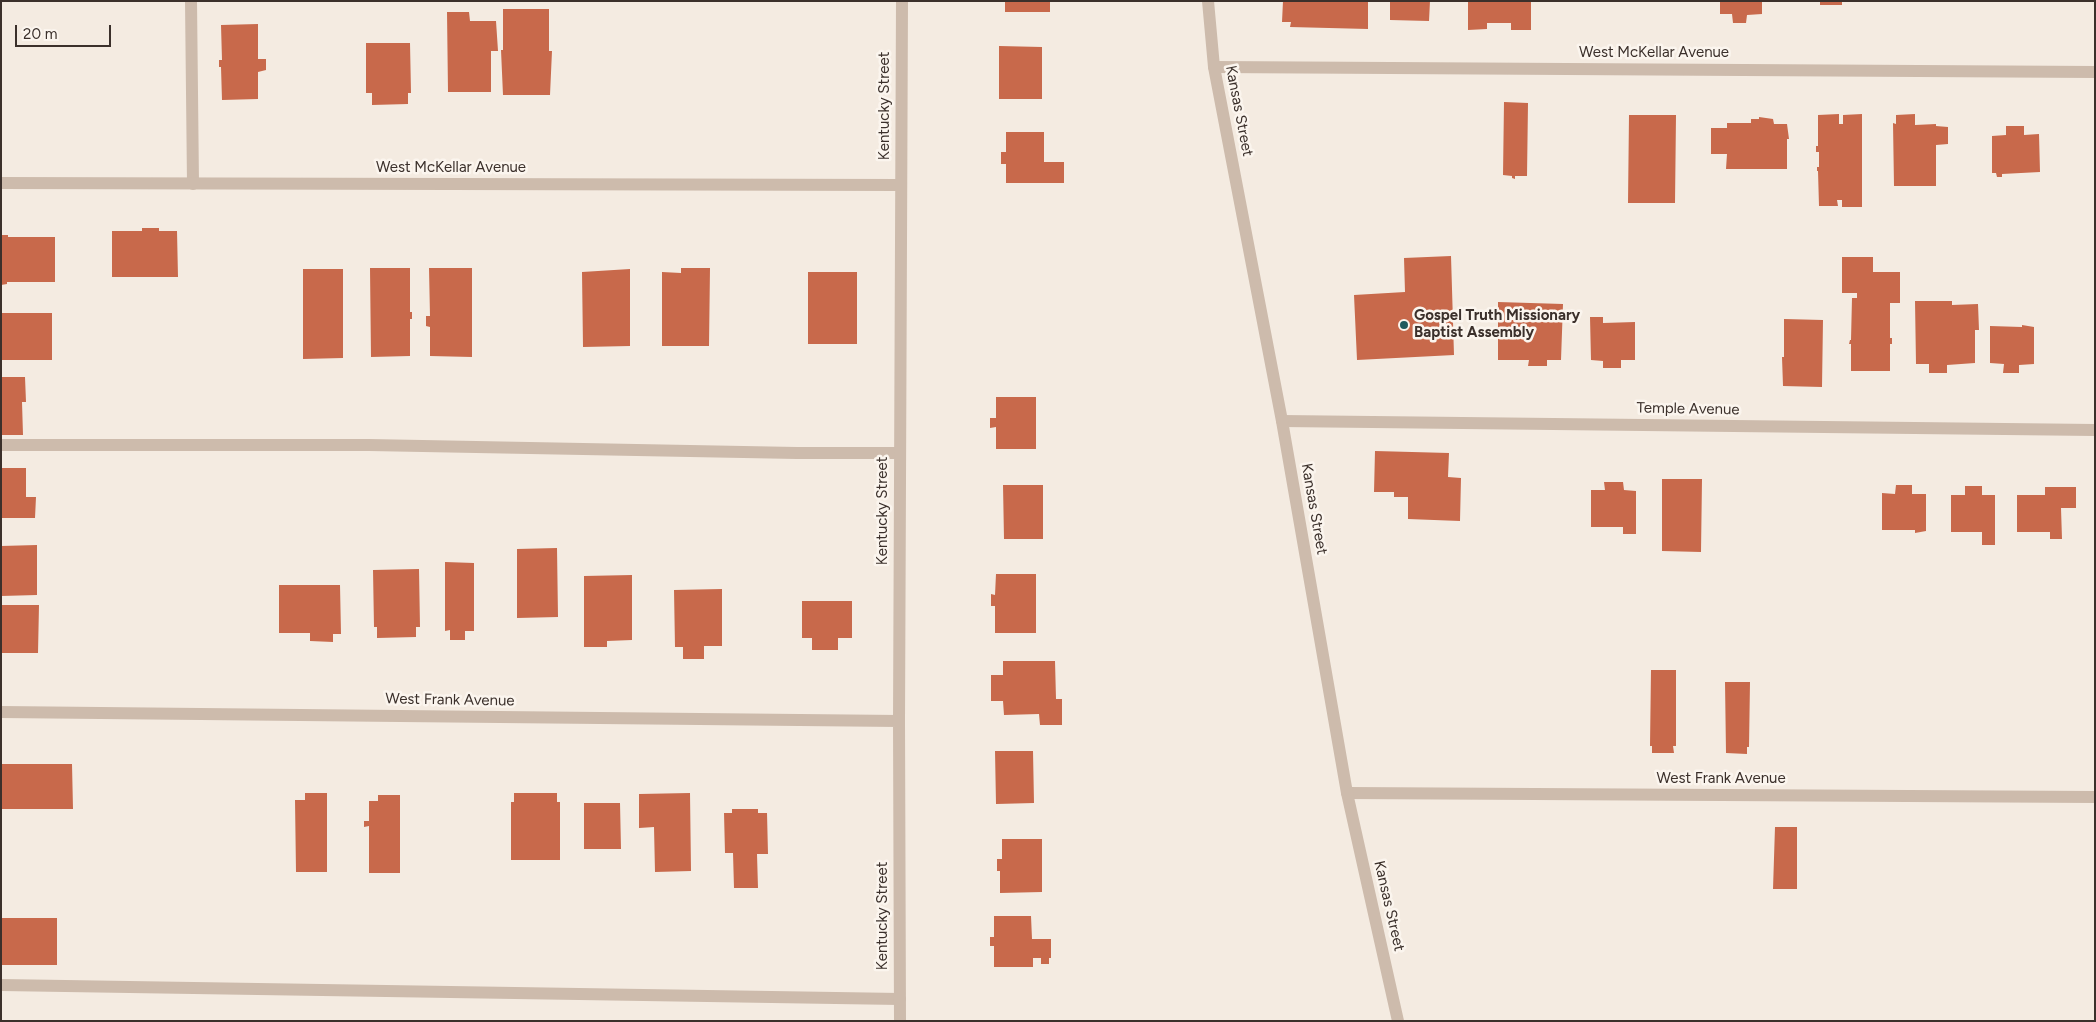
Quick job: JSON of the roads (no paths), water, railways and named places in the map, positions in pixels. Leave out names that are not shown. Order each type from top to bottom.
[{"type":"street","points":[[191,1],[193,184]]},
{"type":"street","name":"Kentucky Street","points":[[900,1021],[900,185],[902,1]]},
{"type":"street","name":"Kansas Street","points":[[1208,1],[1214,67],[1282,421],[1347,793],[1398,1021]]},
{"type":"street","name":"West McKellar Avenue","points":[[1214,67],[2095,72]]},
{"type":"street","name":"West McKellar Avenue","points":[[1,183],[900,185]]},
{"type":"street","name":"Temple Avenue","points":[[1282,421],[2095,430]]},
{"type":"street","points":[[1,446],[370,445],[787,453],[900,453]]},
{"type":"street","name":"West Frank Avenue","points":[[1,712],[899,721]]},
{"type":"street","name":"West Frank Avenue","points":[[1347,793],[2095,796]]},
{"type":"street","points":[[1,984],[900,999]]},
{"type":"place","name":"Gospel Truth Missionary Baptist Assembly","points":[[1404,325]]}]
